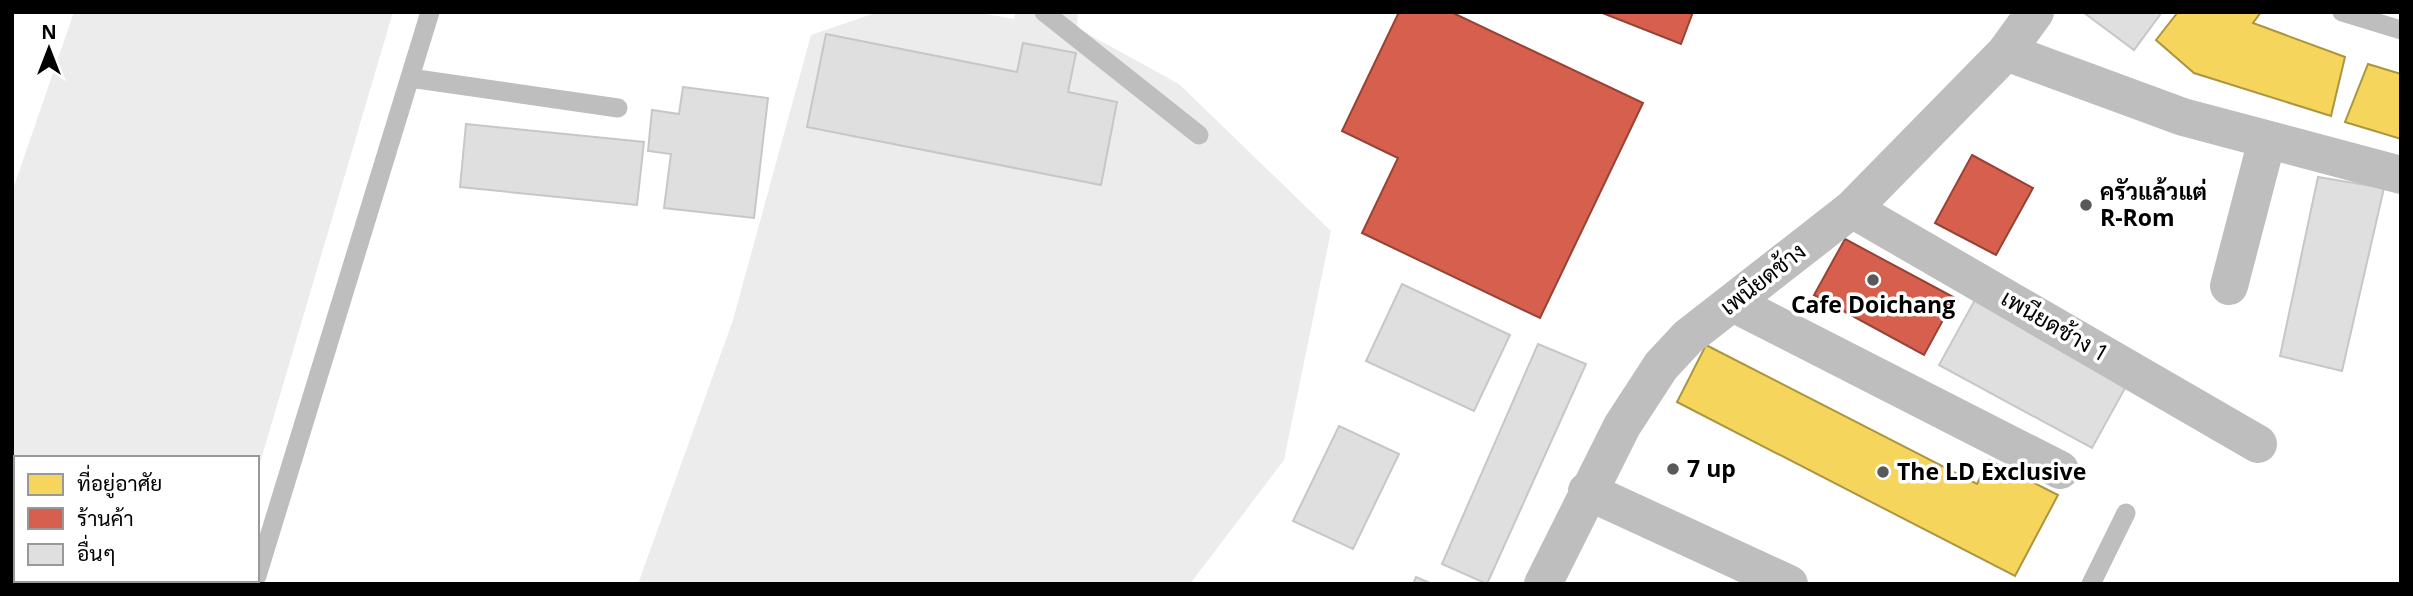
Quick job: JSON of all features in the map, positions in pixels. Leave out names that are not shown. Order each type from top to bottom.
[{"type":"street","name":"เพนียดช้าง","points":[[1543,584],[1622,426],[1661,366],[1688,337],[1852,209],[2006,52],[2035,12]]},
{"type":"street","points":[[2006,52],[2183,117],[2401,175]]},
{"type":"street","points":[[2229,286],[2267,140]]},
{"type":"street","name":"เพนียดช้าง 1","points":[[1852,209],[2258,444]]},
{"type":"street","points":[[1733,303],[2060,470]]},
{"type":"street","points":[[1587,492],[1789,584]]},
{"type":"lane","points":[[259,570],[430,12]]},
{"type":"lane","points":[[1044,12],[1199,135]]},
{"type":"lane","points":[[2342,12],[2401,30]]},
{"type":"lane","points":[[410,78],[618,108]]},
{"type":"lane","points":[[2091,584],[2126,513]]},
{"type":"shaded area","points":[[74,12],[393,12],[259,466],[259,456],[14,456],[14,582],[225,584],[12,584],[12,192]]},
{"type":"shaded area","points":[[878,12],[975,12],[1014,19],[1015,12],[1078,12],[1077,28],[1179,84],[1331,231],[1284,460],[1190,584],[638,584],[733,320],[811,35]]},
{"type":"building: ที่อยู่อาศัย","points":[[2178,12],[2261,12],[2253,23],[2345,57],[2331,116],[2194,73],[2156,40]]},
{"type":"building: ที่อยู่อาศัย","points":[[2368,64],[2401,74],[2401,139],[2345,122]]},
{"type":"building: ที่อยู่อาศัย","name":"The LD Exclusive","points":[[1706,345],[1977,484],[1989,460],[2058,495],[2015,576],[1677,402]]},
{"type":"building: ร้านค้า","points":[[1399,12],[1451,12],[1643,103],[1540,318],[1362,233],[1398,158],[1342,131]]},
{"type":"building: ร้านค้า","points":[[1600,12],[1693,12],[1681,44]]},
{"type":"building: ร้านค้า","points":[[1972,155],[2033,188],[1996,255],[1935,223]]},
{"type":"building: ร้านค้า","points":[[1845,239],[1955,298],[1924,355],[1814,295]]},
{"type":"building: อื่นๆ","points":[[2083,12],[2162,12],[2134,50]]},
{"type":"building: อื่นๆ","points":[[826,34],[1017,72],[1023,43],[1076,53],[1068,92],[1117,102],[1101,185],[807,127]]},
{"type":"building: อื่นๆ","points":[[683,87],[768,98],[754,218],[664,208],[671,154],[648,151],[652,110],[679,114]]},
{"type":"building: อื่นๆ","points":[[466,124],[644,142],[637,205],[460,187]]},
{"type":"building: อื่นๆ","points":[[2318,177],[2384,188],[2342,371],[2280,356]]},
{"type":"building: อื่นๆ","points":[[1402,284],[1510,335],[1474,411],[1366,361]]},
{"type":"building: อื่นๆ","points":[[1976,298],[2129,381],[2092,448],[1939,365]]},
{"type":"building: อื่นๆ","points":[[1538,344],[1586,364],[1487,584],[1442,564]]},
{"type":"building: อื่นๆ","points":[[1339,426],[1399,454],[1353,549],[1293,521]]},
{"type":"building: อื่นๆ","points":[[1416,577],[1432,584],[1413,584]]},
{"type":"place","name":"ครัวแล้วแต่ R-Rom","points":[[2086,205]]},
{"type":"place","name":"Cafe Doichang","points":[[1873,280]]},
{"type":"place","name":"7 up","points":[[1673,469]]},
{"type":"place","name":"The LD Exclusive","points":[[1883,472]]}]
